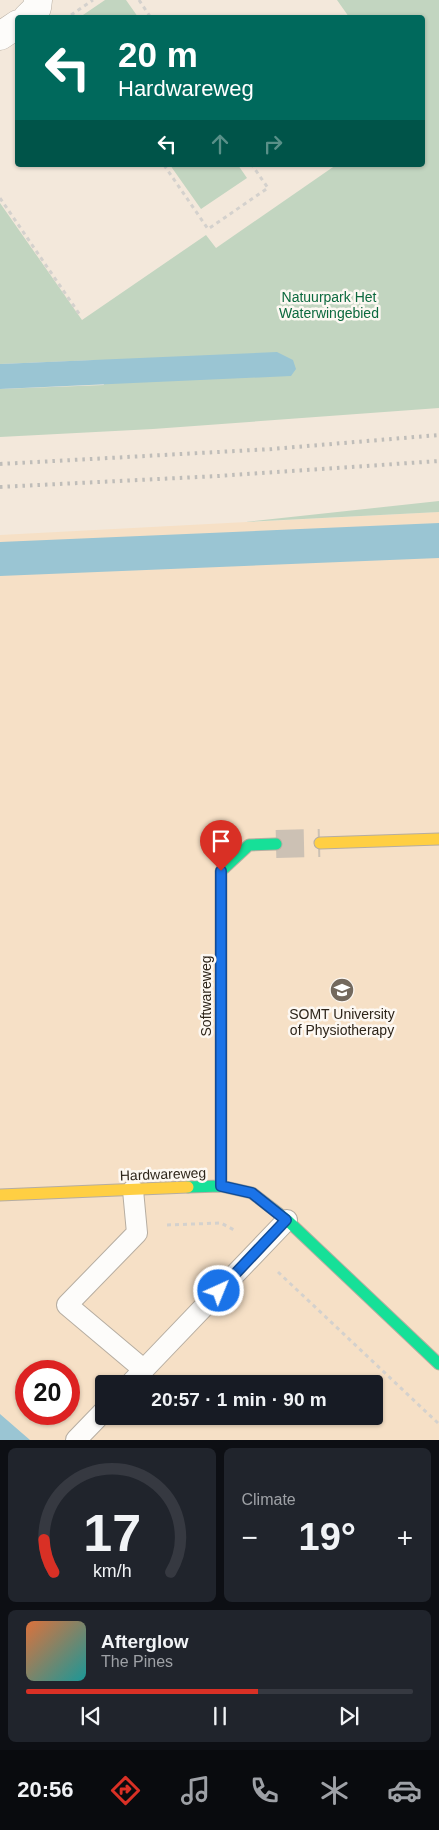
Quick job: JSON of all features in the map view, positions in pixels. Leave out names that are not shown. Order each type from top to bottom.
[{"type":"street","points":[[30,15],[37,8],[38,0]]},
{"type":"street","points":[[0,36],[15,26]]},
{"type":"street","points":[[320,843],[439,839]]},
{"type":"street","name":"Softwareweg","points":[[221,1186],[221,871],[249,845],[276,844]]},
{"type":"street","name":"Hardwareweg","points":[[0,1195],[221,1186],[252,1193],[286,1220],[439,1364]]},
{"type":"lane","points":[[133,1190],[137,1233],[67,1305],[134,1375]]},
{"type":"lane","points":[[138,1375],[286,1220]]},
{"type":"lane","points":[[76,1440],[95,1420]]},
{"type":"path","points":[[71,15],[93,0]]},
{"type":"path","points":[[139,0],[149,15]]},
{"type":"path","points":[[165,167],[208,229],[268,188],[253,167]]},
{"type":"path","points":[[0,198],[80,315]]},
{"type":"path","points":[[136,1226],[221,1223],[234,1230],[439,1424]]},
{"type":"shaded area","points":[[439,512],[439,1440],[0,1440],[0,535]]},
{"type":"green space","points":[[105,0],[126,0],[137,15],[83,15]]},
{"type":"green space","name":"Natuurpark Het Waterwingebied","points":[[337,0],[439,0],[439,408],[153,429],[0,437],[0,389],[104,385],[96,360],[0,364],[0,203],[82,320],[206,235],[216,248],[333,167],[425,167],[425,15],[348,15]]},
{"type":"green space","points":[[171,167],[239,167],[247,178],[201,209]]},
{"type":"green space","points":[[439,501],[439,512],[245,522]]},
{"type":"water","points":[[277,352],[293,360],[296,369],[291,376],[0,389],[0,364]]},
{"type":"water","points":[[439,523],[439,558],[0,576],[0,542]]},
{"type":"water","points":[[0,1414],[30,1440],[0,1440]]},
{"type":"tunnel","points":[[276,844],[320,843]]},
{"type":"railway","points":[[0,464],[272,449],[439,435]]},
{"type":"railway","points":[[0,487],[218,476],[439,461]]},
{"type":"traffic: fast","points":[[221,1186],[221,871],[249,845],[276,844]]},
{"type":"traffic: fast","points":[[188,1187],[221,1186],[252,1193],[287,1220],[439,1364]]},
{"type":"traffic: slow","points":[[320,843],[439,839]]},
{"type":"traffic: slow","points":[[0,1195],[188,1187]]},
{"type":"place","name":"SOMT University of Physiotherapy","points":[[342,990]]},
{"type":"route","points":[[219,1291],[286,1220],[252,1193],[221,1186],[221,871]]}]
